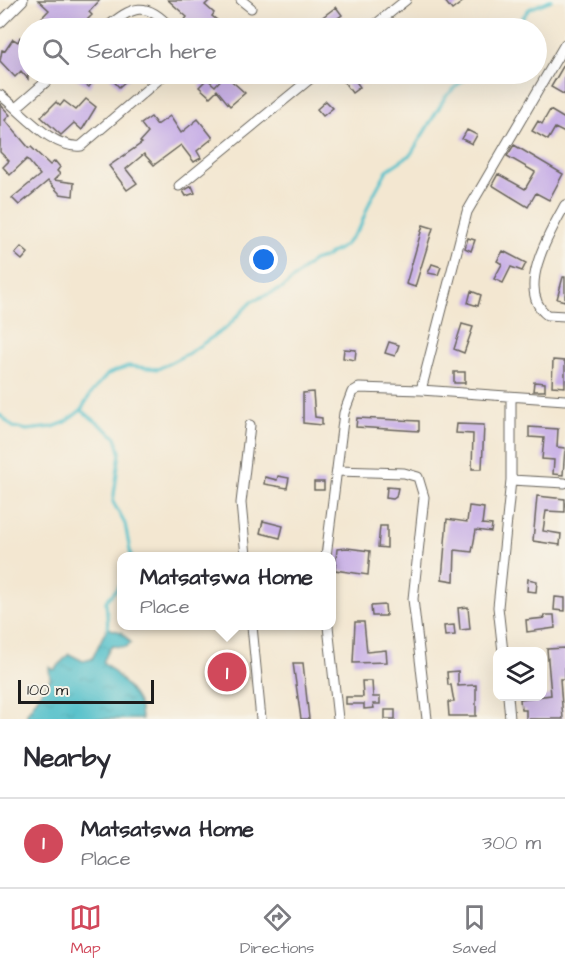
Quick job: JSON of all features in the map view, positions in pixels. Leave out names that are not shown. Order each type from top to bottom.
[{"type":"street","points":[[0,23],[23,0]]},
{"type":"street","points":[[241,0],[250,8]]},
{"type":"street","points":[[384,18],[406,0]]},
{"type":"street","points":[[120,18],[131,10],[143,8],[160,18]]},
{"type":"street","points":[[547,75],[565,44]]},
{"type":"street","points":[[16,107],[43,84]]},
{"type":"street","points":[[0,95],[48,135],[69,147],[81,146],[153,84]]},
{"type":"street","points":[[179,186],[304,84]]},
{"type":"street","points":[[421,390],[466,212],[541,84]]},
{"type":"street","points":[[565,206],[542,246],[535,291],[535,299],[541,310],[547,315],[565,316]]},
{"type":"street","points":[[327,552],[344,413],[352,392],[359,388],[421,390],[565,400]]},
{"type":"street","points":[[503,647],[498,607],[511,480],[511,398]]},
{"type":"street","points":[[246,552],[241,503],[250,425]]},
{"type":"street","points":[[337,471],[404,473],[418,477],[422,484],[424,497],[413,599],[427,719]]},
{"type":"street","points":[[511,480],[565,483]]},
{"type":"street","points":[[252,630],[261,719]]},
{"type":"street","points":[[328,630],[338,719]]},
{"type":"street","points":[[508,701],[510,719]]},
{"type":"water","points":[[107,628],[121,632],[131,643],[126,647],[111,646],[103,662],[133,694],[139,705],[142,719],[27,719],[27,713],[50,679],[49,667],[54,670],[69,654],[83,661],[92,659]]},
{"type":"building","points":[[38,0],[100,0],[89,12],[92,15],[89,18],[41,18],[49,10]]},
{"type":"building","points":[[168,0],[210,0],[205,5],[214,13],[212,16],[214,18],[187,17]]},
{"type":"building","points":[[444,0],[465,0],[452,10]]},
{"type":"building","points":[[336,7],[342,15],[338,18],[321,18]]},
{"type":"building","points":[[13,39],[18,42],[18,74],[15,77],[0,61],[2,50],[5,51]]},
{"type":"building","points":[[565,63],[565,95],[551,87]]},
{"type":"building","points":[[202,84],[215,86],[217,84],[235,84],[245,93],[230,106],[217,90],[210,97],[199,87]]},
{"type":"building","points":[[345,84],[358,84],[360,87],[352,93]]},
{"type":"building","points":[[86,99],[96,107],[82,130],[74,123],[61,135],[41,117],[56,102],[60,106],[64,101],[76,110]]},
{"type":"building","points":[[326,101],[333,108],[323,116],[317,109]]},
{"type":"building","points":[[0,104],[10,115],[5,120],[29,148],[31,147],[50,165],[55,161],[60,167],[57,171],[60,174],[54,180],[74,183],[73,196],[60,194],[48,181],[19,205],[12,198],[40,175],[27,159],[10,175],[3,167],[9,161],[0,152]]},
{"type":"building","points":[[550,110],[565,119],[565,133],[555,128],[548,140],[532,131],[538,121],[542,124]]},
{"type":"building","points":[[170,116],[181,133],[198,119],[213,138],[197,151],[201,158],[194,162],[181,145],[154,165],[144,154],[126,169],[137,183],[127,190],[109,166],[142,143],[140,142],[148,133],[141,124],[151,117],[157,125]]},
{"type":"building","points":[[467,130],[477,135],[472,144],[462,139]]},
{"type":"building","points":[[514,145],[563,174],[549,200],[536,193],[528,207],[492,185],[498,174],[525,189],[535,172],[507,156]]},
{"type":"building","points":[[192,186],[195,193],[186,196],[183,191]]},
{"type":"building","points":[[423,225],[433,228],[415,287],[406,284]]},
{"type":"building","points":[[468,238],[475,240],[471,251],[465,248]]},
{"type":"building","points":[[21,247],[28,253],[22,260],[15,254]]},
{"type":"building","points":[[503,251],[526,263],[522,271],[511,267],[503,283],[494,279],[502,264],[497,261]]},
{"type":"building","points":[[432,264],[441,267],[438,275],[428,273]]},
{"type":"building","points":[[563,277],[565,277],[565,301],[557,299]]},
{"type":"building","points":[[471,291],[481,295],[478,306],[468,303]]},
{"type":"building","points":[[462,324],[473,327],[464,353],[454,349]]},
{"type":"building","points":[[389,342],[399,345],[395,356],[385,353]]},
{"type":"building","points":[[344,349],[356,350],[355,360],[343,358]]},
{"type":"building","points":[[553,360],[565,361],[565,387],[552,386]]},
{"type":"building","points":[[454,372],[465,372],[465,383],[454,383]]},
{"type":"building","points":[[534,382],[545,383],[545,391],[533,391]]},
{"type":"building","points":[[313,392],[315,417],[322,418],[322,425],[303,423],[303,393]]},
{"type":"building","points":[[357,418],[419,421],[419,431],[356,427]]},
{"type":"building","points":[[457,424],[484,425],[482,469],[472,469],[473,434],[456,433]]},
{"type":"building","points":[[529,427],[558,429],[557,447],[565,448],[563,475],[553,474],[554,460],[542,459],[544,438],[529,437]]},
{"type":"building","points":[[278,476],[289,478],[287,488],[264,484],[265,477],[277,480]]},
{"type":"building","points":[[314,482],[324,482],[324,490],[314,490]]},
{"type":"building","points":[[387,487],[398,488],[396,497],[386,498]]},
{"type":"building","points":[[537,496],[565,499],[565,512],[546,511],[543,531],[561,534],[560,545],[533,541]]},
{"type":"building","points":[[469,506],[484,508],[482,524],[492,525],[491,532],[476,530],[472,552],[455,550],[454,581],[442,579],[447,519],[467,522]]},
{"type":"building","points":[[263,521],[283,526],[280,538],[260,533]]},
{"type":"building","points":[[380,526],[387,526],[387,548],[378,547]]},
{"type":"building","points":[[337,549],[370,551],[368,575],[336,570]]},
{"type":"building","points":[[528,579],[537,581],[536,592],[527,591]]},
{"type":"building","points":[[555,597],[565,598],[565,611],[554,610]]},
{"type":"building","points":[[385,605],[386,616],[372,616],[371,606]]},
{"type":"building","points":[[468,607],[470,629],[460,630],[458,608]]},
{"type":"building","points":[[544,615],[554,615],[555,628],[527,632],[526,620],[545,618]]},
{"type":"building","points":[[355,622],[364,622],[367,652],[386,650],[387,662],[353,663]]},
{"type":"building","points":[[454,625],[455,635],[445,636],[444,626]]},
{"type":"building","points":[[565,648],[565,679],[560,679],[563,719],[526,719],[526,710],[521,710],[520,701],[547,701],[547,696],[551,695],[547,649]]},
{"type":"building","points":[[293,663],[303,663],[309,719],[301,719]]},
{"type":"building","points":[[458,671],[458,686],[476,685],[476,716],[449,716],[448,702],[454,702],[451,685],[448,685],[447,672]]},
{"type":"building","points":[[362,681],[372,681],[373,697],[380,697],[380,704],[373,704],[374,708],[364,709],[364,704],[346,704],[346,697],[363,697]]},
{"type":"building","points":[[385,710],[395,710],[395,719],[385,719]]},
{"type":"waterway","points":[[522,18],[529,9],[551,0]]},
{"type":"waterway","points":[[0,415],[13,427],[27,430],[53,427],[66,422],[81,410],[92,392],[108,374],[128,366],[158,369],[189,353],[226,328],[252,301],[283,288],[313,261],[344,246],[360,227],[371,199],[387,170],[411,154],[446,96],[459,84]]},
{"type":"waterway","points":[[81,410],[116,437],[120,452],[113,502],[125,524],[130,552]]},
{"type":"waterway","points":[[108,629],[106,601],[117,589]]},
{"type":"place","name":"Matsatswa Home","points":[[227,672]]}]
